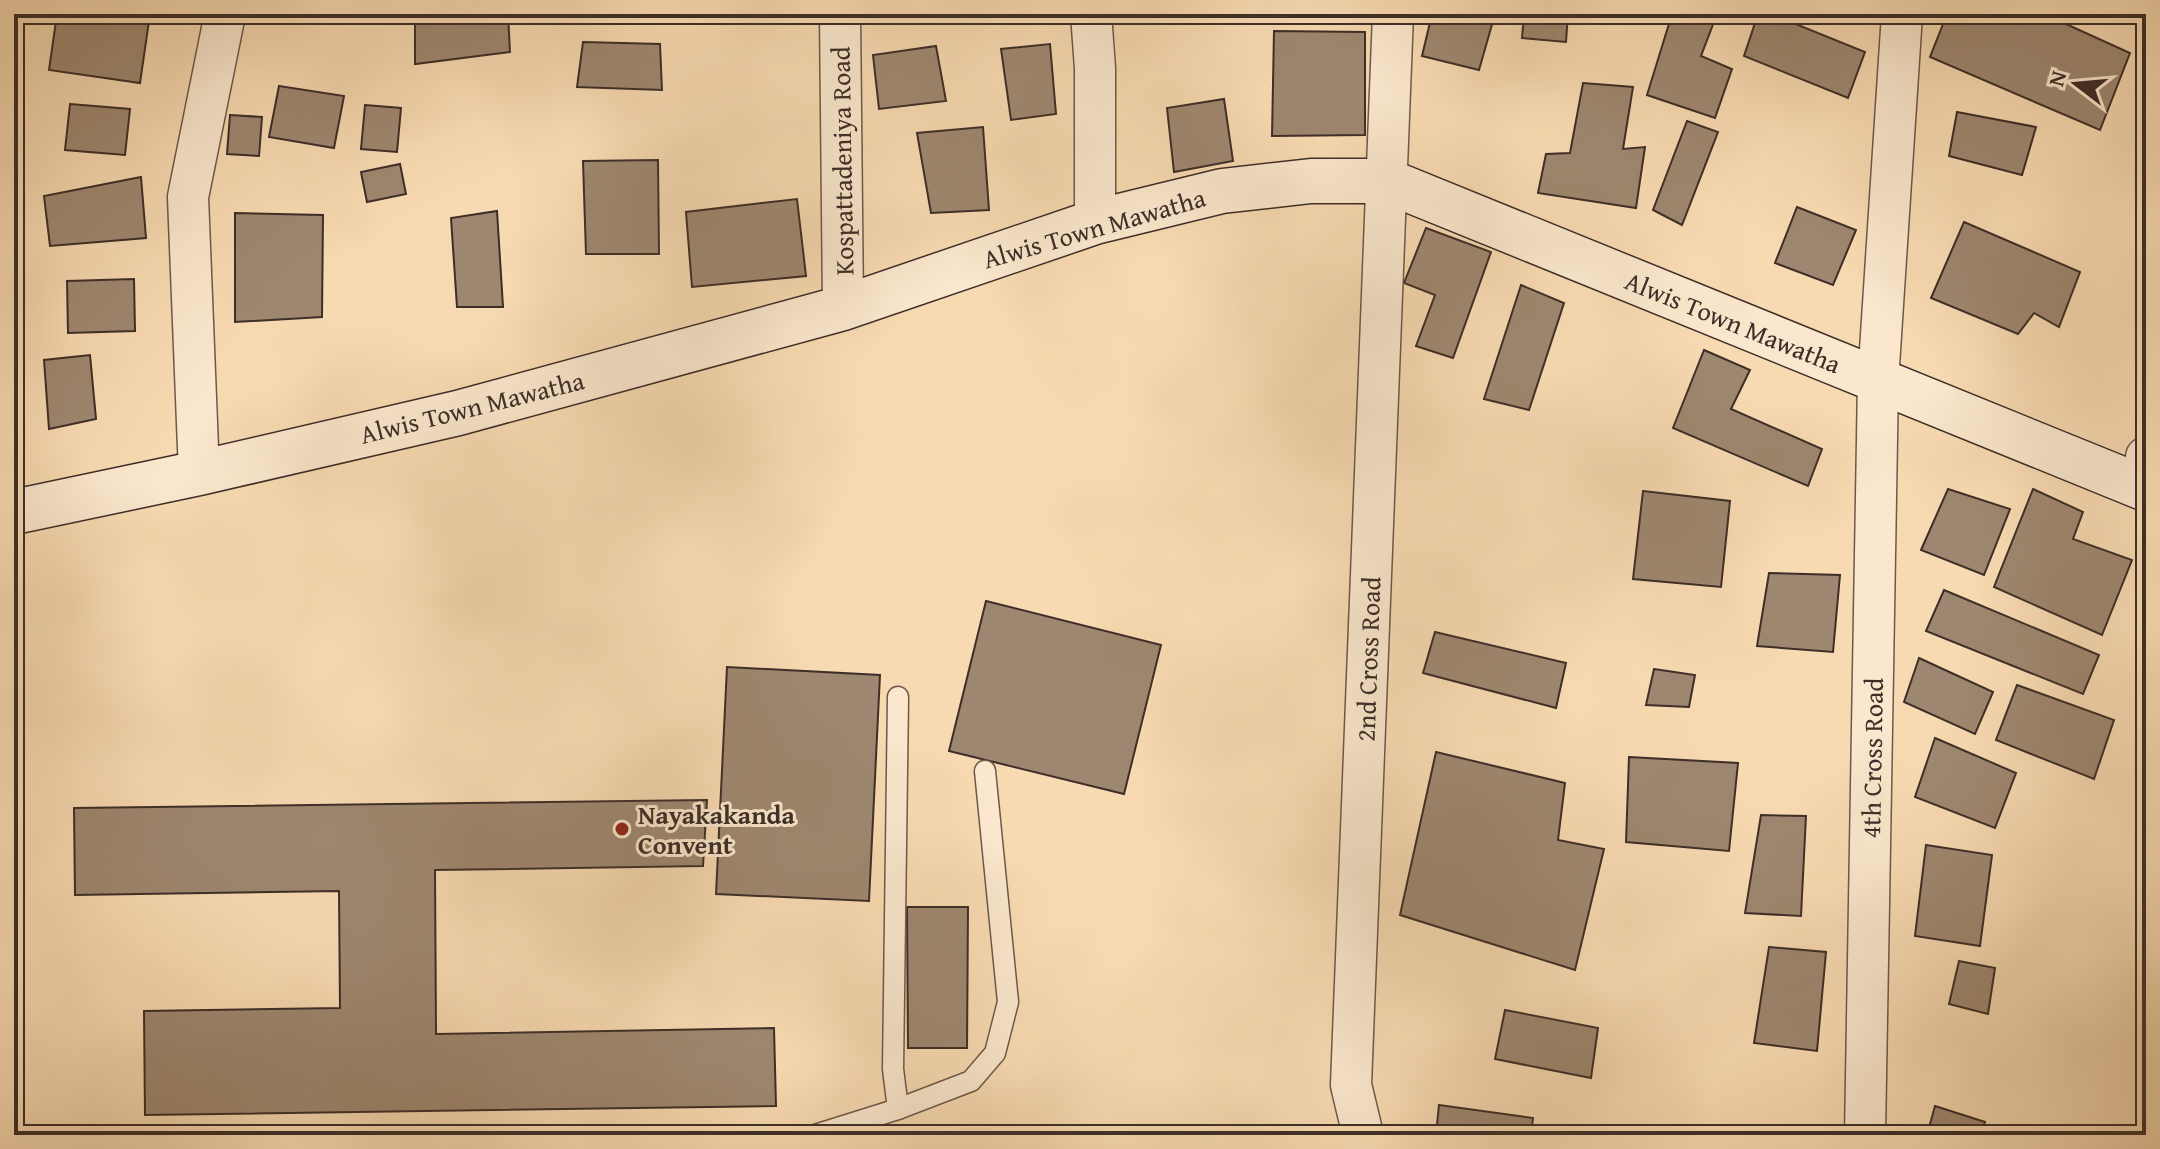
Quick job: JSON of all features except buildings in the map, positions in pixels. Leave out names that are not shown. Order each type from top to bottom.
[{"type":"street","points":[[199,473],[188,197],[225,14]]},
{"type":"street","name":"Kospattadeniya Road","points":[[840,14],[843,308]]},
{"type":"street","points":[[1091,14],[1095,68],[1095,222]]},
{"type":"street","name":"2nd Cross Road","points":[[1363,1135],[1351,1085],[1393,14]]},
{"type":"street","name":"4th Cross Road","points":[[1865,1135],[1878,381],[1902,14]]},
{"type":"street","name":"Alwis Town Mawatha","points":[[14,512],[458,413],[843,308],[1095,222],[1222,191],[1311,181],[1387,181],[1878,381],[2145,478]]},
{"type":"lane","points":[[898,697],[893,1069],[898,1109]]},
{"type":"lane","points":[[815,1135],[898,1109],[971,1081],[995,1053],[1008,1002],[985,771]]},
{"type":"place","name":"Nayakakanda Convent","points":[[622,829]]}]
